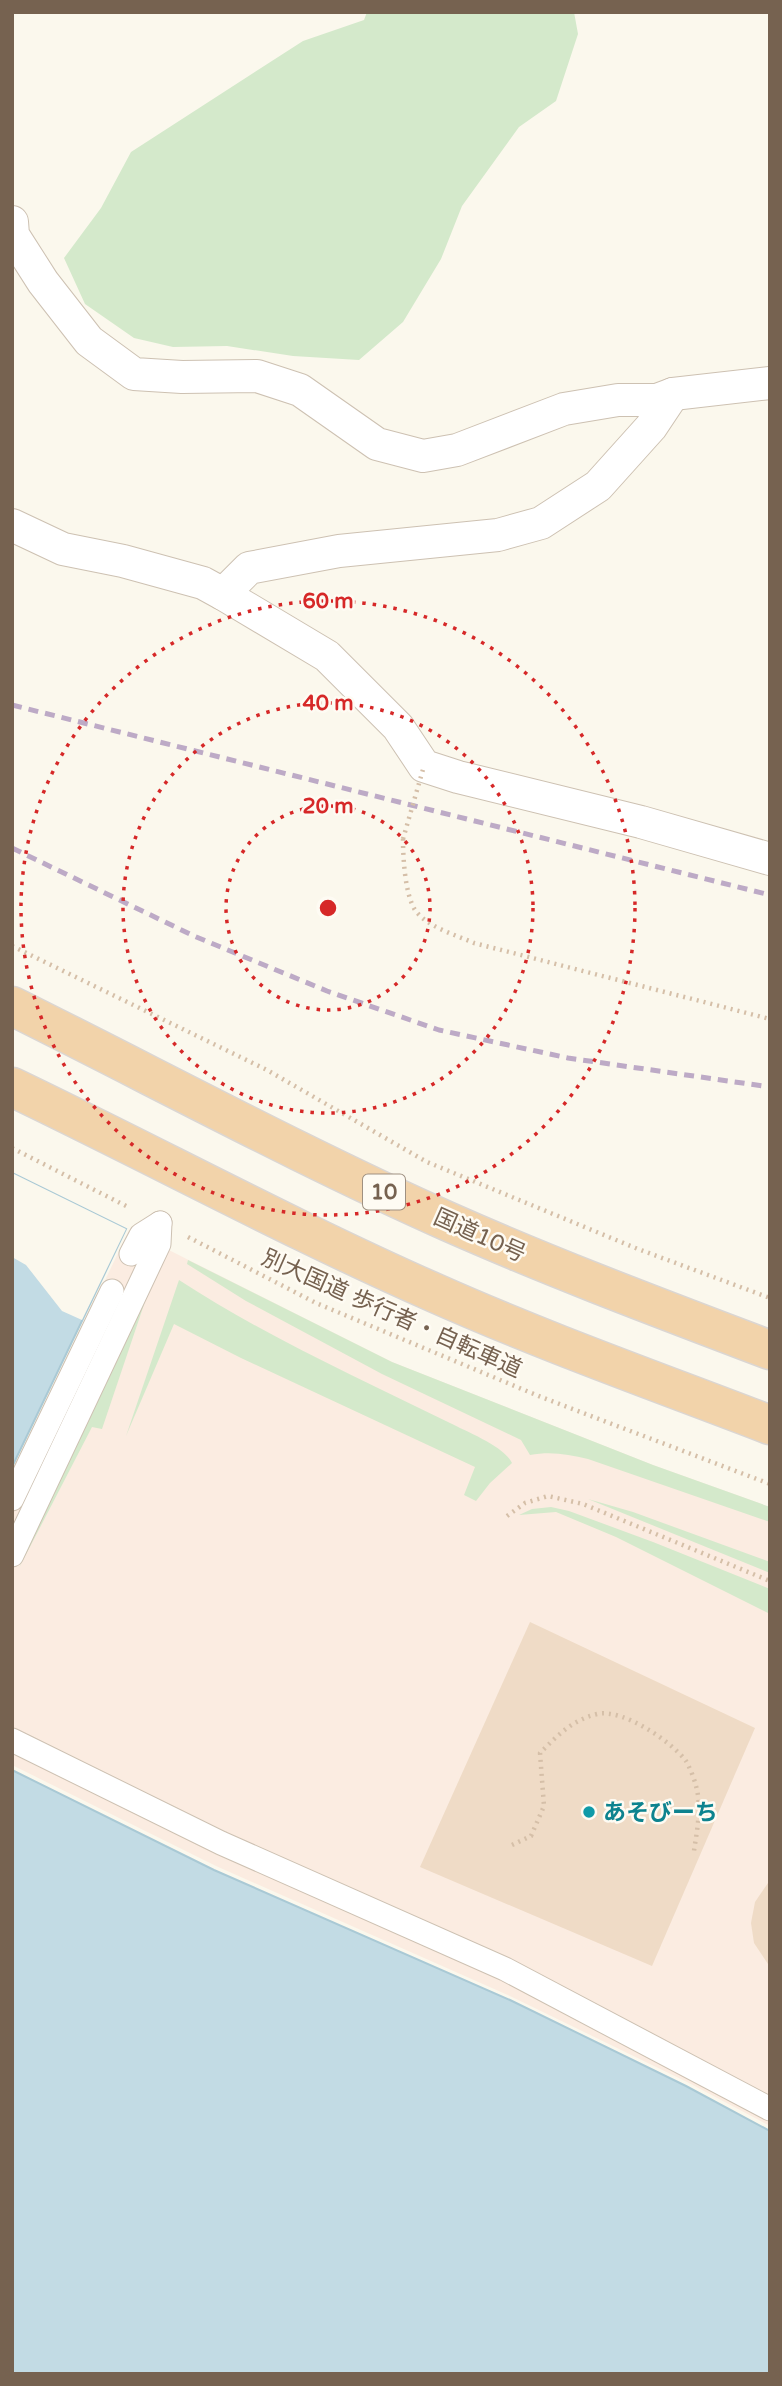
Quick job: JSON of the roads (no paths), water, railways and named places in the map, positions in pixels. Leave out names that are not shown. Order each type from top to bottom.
[{"type":"highway","name":"国道10号","points":[[12,1006],[370,1186],[529,1257],[770,1350]]},
{"type":"highway","points":[[12,1087],[263,1212],[435,1293],[586,1356],[770,1424]]},
{"type":"street","points":[[12,222],[13,235],[43,282],[89,341],[134,374],[182,377],[257,376],[300,390],[377,444],[423,456],[457,450],[564,409],[618,400],[657,400],[673,394],[770,383]]},
{"type":"street","points":[[223,594],[249,568],[339,551],[498,535],[541,523],[598,486],[651,426],[673,394]]},
{"type":"street","points":[[12,525],[63,549],[123,561],[203,583],[223,594],[327,656],[398,727],[424,766],[458,777],[641,822],[770,859]]},
{"type":"street","points":[[12,1555],[159,1244],[160,1223],[141,1235],[131,1254]]},
{"type":"street","points":[[12,1499],[112,1291]]},
{"type":"street","points":[[12,1741],[221,1843],[505,1969],[770,2109]]},
{"type":"water","points":[[12,1173],[126,1229],[12,1467]]},
{"type":"water","points":[[12,1770],[214,1870],[510,2000],[686,2086],[770,2131],[770,2374],[12,2374]]},
{"type":"railway","points":[[12,705],[770,895]]},
{"type":"railway","points":[[12,848],[194,936],[327,991],[439,1030],[568,1058],[770,1087]]},
{"type":"place","name":"あそびーち","points":[[589,1812]]}]
